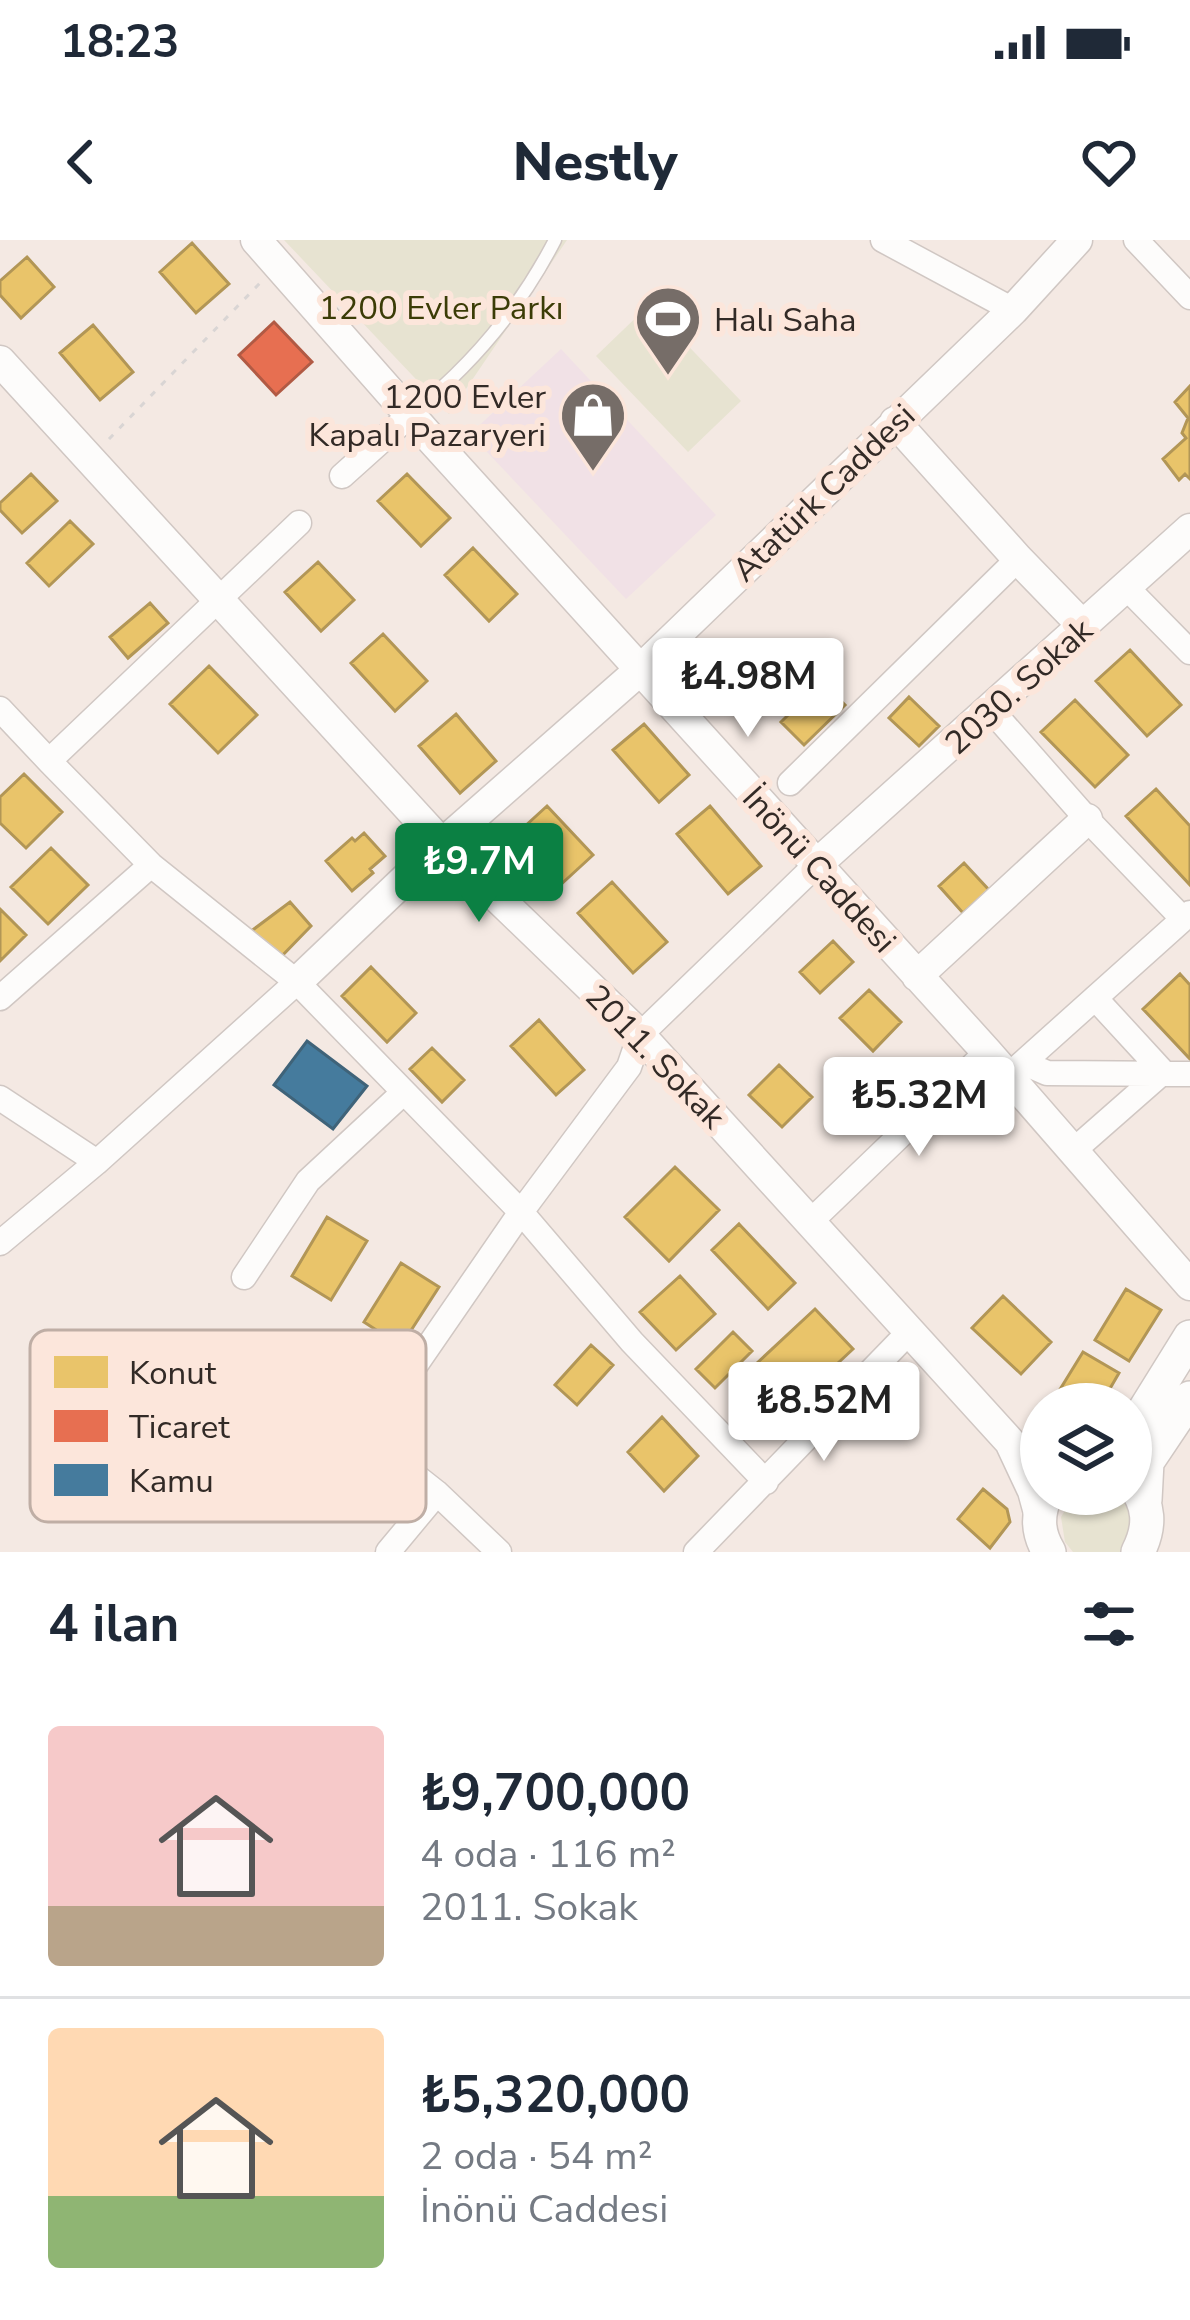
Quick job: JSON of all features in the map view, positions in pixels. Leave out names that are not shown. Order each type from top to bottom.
[{"type":"main road","points":[[1152,1398],[1190,1337]]},
{"type":"main road","points":[[1152,1454],[1190,1397]]},
{"type":"main road","points":[[1138,1552],[1146,1535],[1142,1515]]},
{"type":"street","name":"İnönü Caddesi","points":[[256,240],[917,976],[987,1052],[1016,1070],[1073,1151],[1190,1286]]},
{"type":"street","name":"Atatürk Caddesi","points":[[297,982],[442,844],[640,670],[1013,310],[1077,240]]},
{"type":"street","points":[[1136,240],[1190,297]]},
{"type":"street","points":[[888,241],[1013,310]]},
{"type":"street","name":"2011. Sokak","points":[[0,362],[442,844],[640,1035],[1010,1442]]},
{"type":"street","points":[[342,476],[410,415]]},
{"type":"street","points":[[895,422],[1084,627]]},
{"type":"street","points":[[49,761],[299,524]]},
{"type":"street","name":"2030. Sokak","points":[[816,865],[1190,529]]},
{"type":"street","points":[[790,782],[1018,560]]},
{"type":"street","points":[[1127,588],[1190,652]]},
{"type":"street","points":[[0,710],[151,865],[297,982],[521,1212],[632,1342],[766,1481]]},
{"type":"street","points":[[992,710],[1087,819],[1187,916],[1016,1070]]},
{"type":"street","points":[[917,976],[1087,819]]},
{"type":"street","points":[[0,998],[151,865]]},
{"type":"street","points":[[426,1350],[629,1067],[640,1035],[816,865]]},
{"type":"street","points":[[0,1243],[98,1162],[297,982]]},
{"type":"street","points":[[1094,998],[1163,1072]]},
{"type":"street","points":[[809,1222],[987,1052]]},
{"type":"street","points":[[1016,1070],[1190,1074]]},
{"type":"street","points":[[1073,1151],[1163,1072]]},
{"type":"street","points":[[244,1277],[308,1181],[404,1092]]},
{"type":"street","points":[[0,1098],[98,1162]]},
{"type":"street","points":[[696,1552],[908,1333]]},
{"type":"street","points":[[1010,1442],[1020,1447]]},
{"type":"street","points":[[1010,1442],[1033,1491],[1042,1529]]},
{"type":"street","points":[[426,1484],[499,1552]]},
{"type":"street","points":[[426,1506],[437,1493]]},
{"type":"street","points":[[388,1552],[413,1522]]},
{"type":"lane","points":[[410,415],[454,380],[530,286],[555,240]]},
{"type":"path","points":[[88,460],[279,264]]},
{"type":"shaded area","name":"1200 Evler Kapalı Pazaryeri","points":[[561,349],[716,515],[626,599],[470,434]]},
{"type":"green space","name":"1200 Evler Parkı","points":[[284,240],[567,240],[449,414]]},
{"type":"green space","name":"Halı Saha","points":[[649,305],[741,401],[688,452],[596,356]]},
{"type":"green space","points":[[1130,1515],[1130,1538],[1122,1552],[1073,1552],[1065,1542],[1061,1517]]},
{"type":"building: Konut","points":[[192,243],[229,284],[196,313],[160,272]]},
{"type":"building: Konut","points":[[27,257],[54,287],[21,318],[0,295],[0,281]]},
{"type":"building: Konut","points":[[93,325],[133,372],[100,400],[60,353]]},
{"type":"building: Konut","points":[[1190,386],[1190,479],[1185,474],[1179,480],[1163,459],[1186,438],[1182,433],[1188,418],[1175,402]]},
{"type":"building: Konut","points":[[31,474],[57,501],[22,533],[0,510],[0,503]]},
{"type":"building: Konut","points":[[407,474],[450,518],[421,546],[378,501]]},
{"type":"building: Konut","points":[[70,521],[93,544],[49,586],[27,563]]},
{"type":"building: Konut","points":[[473,548],[517,594],[489,621],[445,575]]},
{"type":"building: Konut","points":[[318,562],[354,600],[321,631],[285,592]]},
{"type":"building: Konut","points":[[150,603],[168,623],[128,658],[110,637]]},
{"type":"building: Konut","points":[[383,634],[427,681],[395,711],[351,663]]},
{"type":"building: Konut","points":[[1130,650],[1181,705],[1147,736],[1096,681]]},
{"type":"building: Konut","points":[[209,666],[257,715],[218,753],[170,704]]},
{"type":"building: Konut","points":[[822,682],[845,705],[804,745],[781,722]]},
{"type":"building: Konut","points":[[909,697],[939,726],[919,746],[889,718]]},
{"type":"building: Konut","points":[[1075,700],[1128,755],[1095,787],[1041,732]]},
{"type":"building: Konut","points":[[456,714],[496,761],[460,793],[419,746]]},
{"type":"building: Konut","points":[[644,724],[689,775],[659,802],[613,750]]},
{"type":"building: Konut","points":[[24,774],[62,812],[26,848],[0,823],[0,797]]},
{"type":"building: Konut","points":[[1156,789],[1190,826],[1190,885],[1126,816]]},
{"type":"building: Konut","points":[[547,806],[593,855],[556,889],[510,840]]},
{"type":"building: Konut","points":[[710,806],[761,866],[728,894],[677,834]]},
{"type":"building: Konut","points":[[364,833],[385,856],[352,891],[326,861]]},
{"type":"building: Konut","points":[[51,848],[88,885],[48,924],[11,887]]},
{"type":"building: Konut","points":[[964,863],[989,890],[963,913],[939,886]]},
{"type":"building: Konut","points":[[612,882],[667,942],[633,973],[578,913]]},
{"type":"building: Konut","points":[[290,902],[311,926],[276,962],[250,932]]},
{"type":"building: Konut","points":[[0,909],[26,935],[0,961]]},
{"type":"building: Konut","points":[[833,941],[853,962],[820,993],[800,972]]},
{"type":"building: Konut","points":[[371,967],[416,1013],[387,1042],[342,996]]},
{"type":"building: Konut","points":[[1180,974],[1190,985],[1190,1059],[1143,1009]]},
{"type":"building: Konut","points":[[869,990],[901,1022],[873,1051],[840,1018]]},
{"type":"building: Konut","points":[[539,1020],[584,1070],[556,1095],[511,1046]]},
{"type":"building: Konut","points":[[432,1048],[464,1080],[442,1102],[410,1069]]},
{"type":"building: Konut","points":[[779,1065],[812,1097],[782,1127],[749,1095]]},
{"type":"building: Konut","points":[[675,1167],[719,1210],[669,1261],[625,1217]]},
{"type":"building: Konut","points":[[327,1217],[367,1241],[331,1300],[292,1276]]},
{"type":"building: Konut","points":[[739,1224],[795,1283],[768,1309],[712,1250]]},
{"type":"building: Konut","points":[[401,1263],[439,1287],[411,1330],[376,1330],[364,1322]]},
{"type":"building: Konut","points":[[680,1276],[715,1314],[676,1350],[640,1312]]},
{"type":"building: Konut","points":[[1126,1289],[1161,1310],[1129,1361],[1095,1340]]},
{"type":"building: Konut","points":[[1003,1296],[1051,1342],[1021,1374],[972,1328]]},
{"type":"building: Konut","points":[[815,1309],[853,1349],[794,1404],[756,1364]]},
{"type":"building: Konut","points":[[733,1332],[752,1351],[715,1388],[696,1369]]},
{"type":"building: Konut","points":[[591,1345],[613,1365],[577,1405],[555,1385]]},
{"type":"building: Konut","points":[[1083,1352],[1119,1373],[1113,1383],[1064,1383]]},
{"type":"building: Konut","points":[[662,1417],[698,1456],[664,1491],[628,1452]]},
{"type":"building: Konut","points":[[983,1489],[1007,1509],[1010,1522],[990,1548],[958,1519]]},
{"type":"building: Ticaret","points":[[274,322],[312,362],[276,395],[239,355]]},
{"type":"building: Kamu","points":[[307,1041],[367,1086],[333,1129],[274,1085]]},
{"type":"place","name":"Halı Saha","points":[[668,378]]},
{"type":"place","name":"1200 Evler Kapalı Pazaryeri","points":[[593,474]]}]
